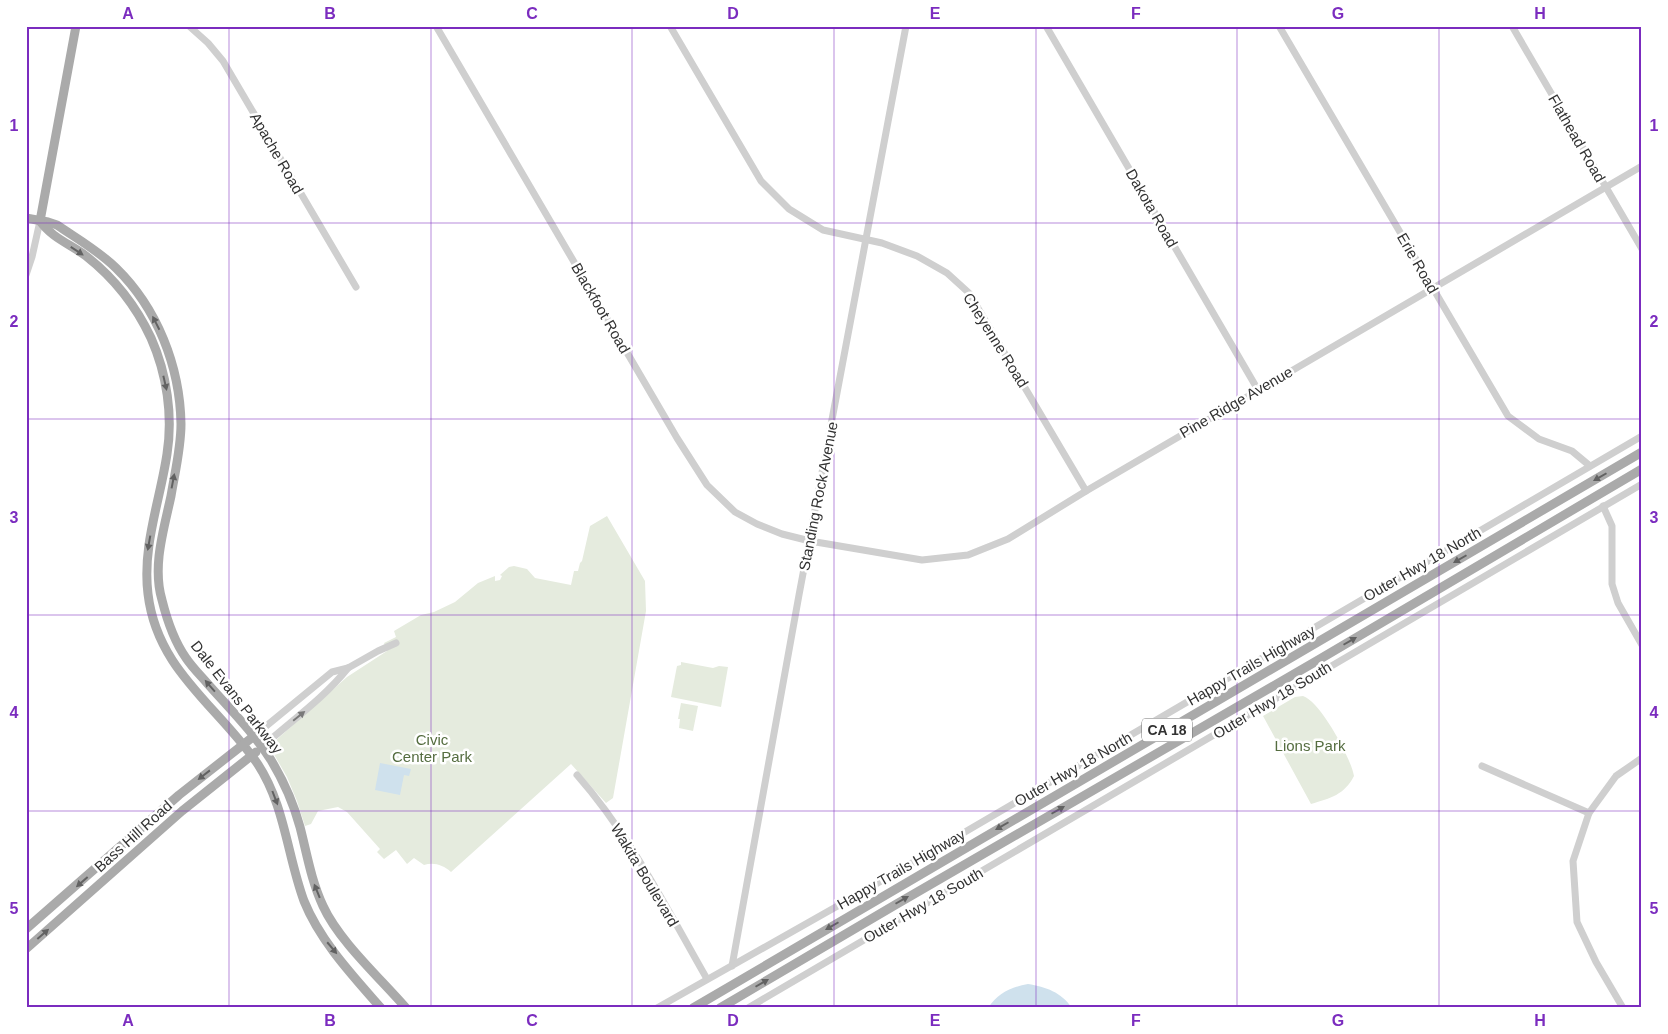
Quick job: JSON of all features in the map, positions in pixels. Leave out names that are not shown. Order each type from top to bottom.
[{"type":"main road","points":[[40,221],[76,26]]},
{"type":"main road","name":"Dale Evans Parkway","points":[[26,218],[56,225],[115,267],[148,308],[163,337],[178,391],[181,424],[178,454],[158,565],[160,592],[171,630],[186,659],[254,736],[272,762],[291,802],[312,880],[324,908],[336,928],[406,1008]]},
{"type":"main road","name":"Dale Evans Parkway","points":[[40,221],[47,231],[86,256],[112,280],[138,314],[151,339],[162,369],[167,392],[169,420],[168,452],[147,555],[146,569],[150,608],[158,635],[182,676],[251,756],[269,783],[282,817],[297,880],[306,904],[326,941],[381,1008]]},
{"type":"main road","name":"Happy Trails Highway","points":[[693,1008],[1642,452]]},
{"type":"main road","name":"Happy Trails Highway","points":[[720,1008],[894,905],[1312,664],[1642,469]]},
{"type":"main road","name":"Bass Hill Road","points":[[26,929],[179,794],[254,736]]},
{"type":"main road","name":"Bass Hill Road","points":[[26,949],[182,811],[262,747]]},
{"type":"street","name":"Apache Road","points":[[189,26],[208,43],[223,61],[356,287]]},
{"type":"street","name":"Blackfoot Road","points":[[436,26],[677,438],[707,485],[735,512],[782,534],[810,541]]},
{"type":"street","name":"Cheyenne Road","points":[[670,26],[761,181],[789,209],[823,230],[899,248],[917,256],[947,273],[969,293],[1086,490]]},
{"type":"street","name":"Standing Rock Avenue","points":[[732,966],[795,614],[906,26]]},
{"type":"street","name":"Dakota Road","points":[[1046,26],[1258,390]]},
{"type":"street","name":"Erie Road","points":[[1279,26],[1508,416],[1539,439],[1572,451],[1590,466]]},
{"type":"street","name":"Flathead Road","points":[[1512,26],[1642,249]]},
{"type":"street","name":"Pine Ridge Avenue","points":[[810,541],[922,560],[968,555],[1008,539],[1086,490],[1642,166]]},
{"type":"street","points":[[26,275],[40,221]]},
{"type":"street","name":"Outer Hwy 18 North","points":[[657,1008],[864,891],[1642,436]]},
{"type":"street","name":"Outer Hwy 18 South","points":[[748,1008],[1642,484]]},
{"type":"street","points":[[1603,506],[1612,526],[1612,584],[1618,603],[1642,645]]},
{"type":"street","points":[[254,736],[332,672],[348,668],[396,643]]},
{"type":"street","points":[[262,747],[317,701],[337,682],[348,668]]},
{"type":"street","points":[[1622,1008],[1596,962],[1578,922],[1573,861],[1589,813],[1616,776],[1642,758]]},
{"type":"street","points":[[1482,766],[1589,813]]},
{"type":"street","name":"Wakita Boulevard","points":[[577,775],[599,801],[640,863],[707,979]]},
{"type":"green space","name":"Civic Center Park","points":[[607,516],[645,581],[646,611],[613,798],[606,803],[571,764],[451,872],[438,865],[424,865],[414,858],[407,864],[396,850],[384,859],[377,852],[380,849],[347,812],[338,807],[318,811],[311,824],[305,826],[287,777],[272,751],[275,741],[347,677],[387,651],[384,643],[396,637],[394,631],[421,615],[434,612],[455,602],[478,583],[495,576],[495,581],[500,580],[502,576],[500,575],[509,567],[514,566],[527,569],[535,578],[571,585],[574,571],[578,571],[582,561],[590,526]]},
{"type":"green space","points":[[681,662],[713,668],[719,666],[728,667],[721,707],[671,697],[677,666],[681,665]]},
{"type":"green space","name":"Lions Park","points":[[1303,696],[1318,708],[1334,731],[1354,776],[1341,792],[1331,798],[1311,804],[1263,716],[1295,697]]},
{"type":"green space","points":[[681,703],[698,706],[693,731],[679,728],[680,719],[678,719]]},
{"type":"water","points":[[380,763],[411,769],[409,776],[404,775],[400,795],[375,790]]},
{"type":"water","points":[[1028,984],[1053,991],[1068,1002],[1072,1008],[988,1008],[1005,991]]}]
